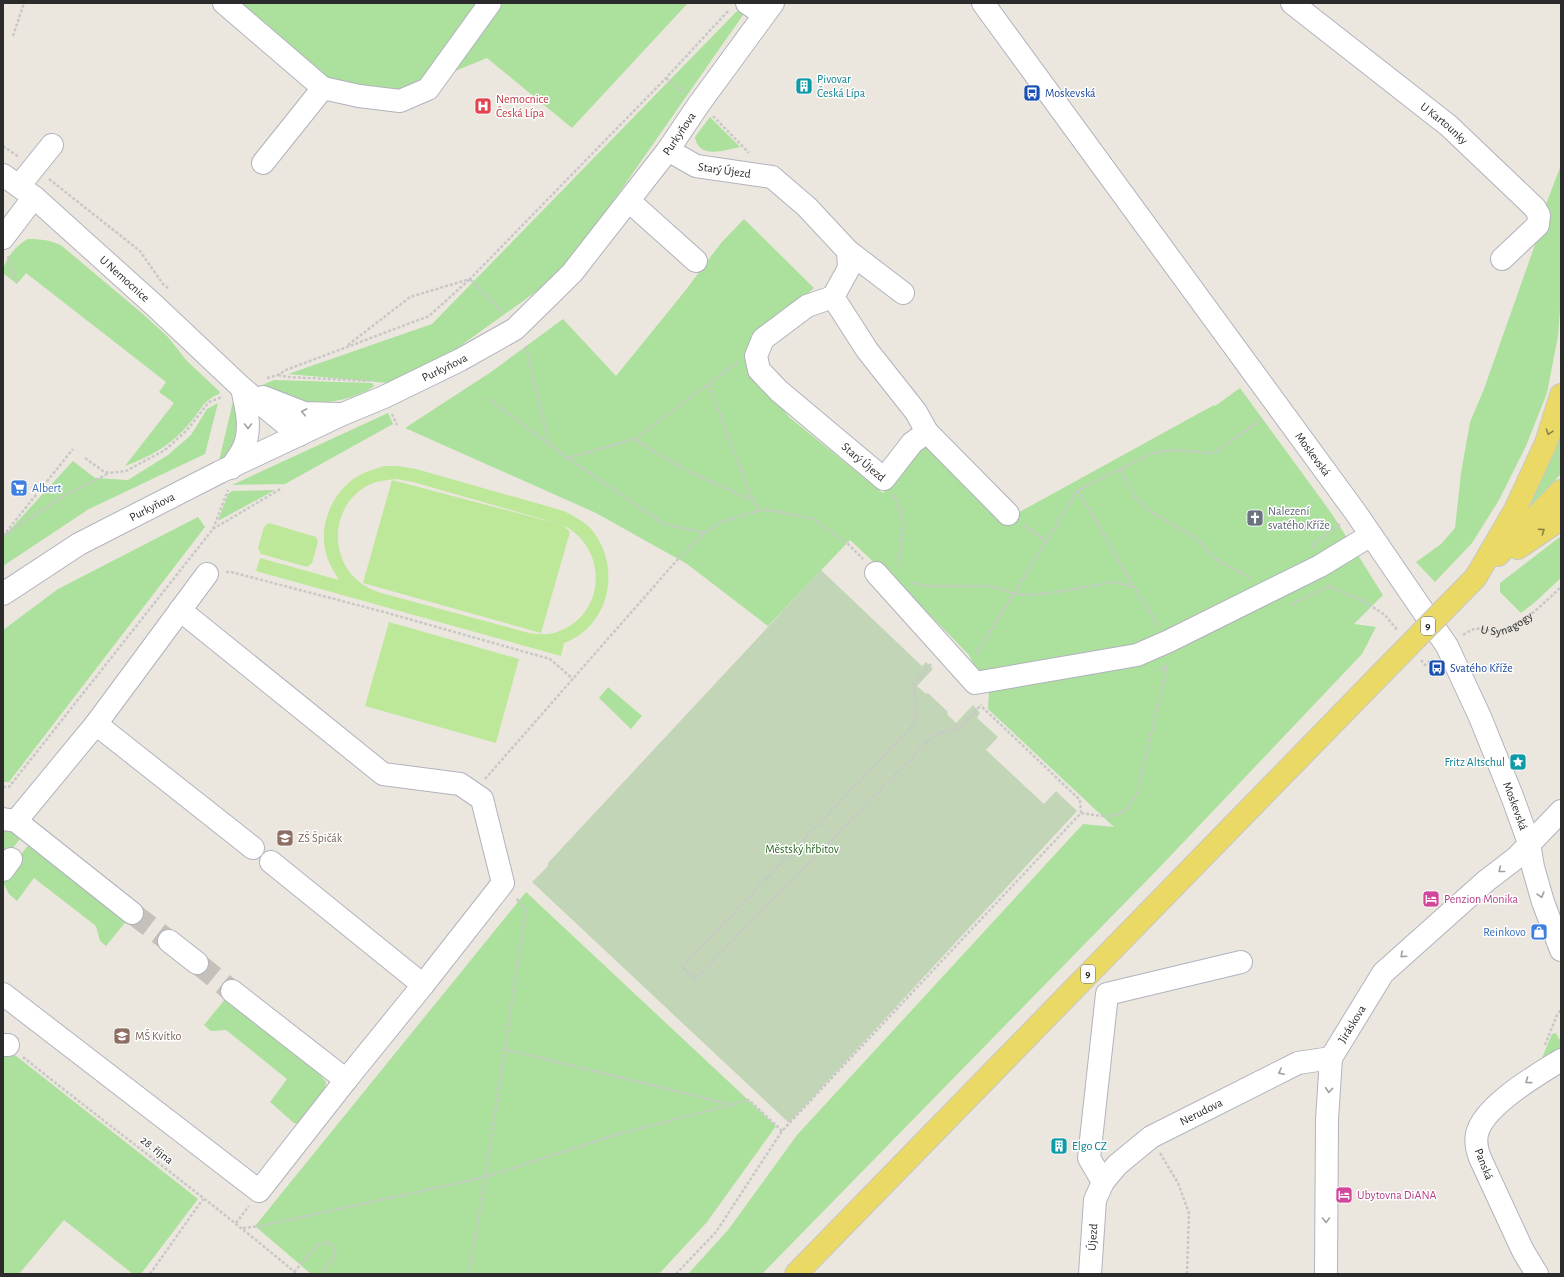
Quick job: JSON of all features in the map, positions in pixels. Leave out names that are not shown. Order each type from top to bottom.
[{"type":"main road","points":[[1476,577],[1518,503],[1546,443],[1561,395]]},
{"type":"main road","name":"9","points":[[796,1274],[1561,491]]},
{"type":"main road","points":[[1476,577],[1561,519]]},
{"type":"street","points":[[224,3],[323,88],[359,96],[400,101],[428,89],[450,46],[490,3]]},
{"type":"street","name":"Moskevská","points":[[983,3],[1279,407],[1371,535],[1447,646],[1480,717],[1530,843],[1533,867],[1543,902],[1561,950]]},
{"type":"street","name":"U Kartounky","points":[[1292,3],[1449,126],[1535,208],[1539,215],[1538,225],[1502,259]]},
{"type":"street","name":"Purkyňova","points":[[3,594],[79,544],[299,435],[343,414],[384,397],[460,360],[515,329],[572,273],[668,150],[699,104],[754,7]]},
{"type":"street","points":[[263,163],[323,88]]},
{"type":"street","points":[[5,247],[19,186],[52,145]]},
{"type":"street","name":"Starý Újezd","points":[[668,150],[696,166],[772,177],[807,207],[848,252],[903,293]]},
{"type":"street","name":"U Nemocnice","points":[[19,186],[156,306],[236,391],[299,435]]},
{"type":"street","points":[[629,201],[696,261]]},
{"type":"street","points":[[756,356],[763,339],[807,306],[833,297],[849,268],[848,252]]},
{"type":"street","points":[[833,297],[868,350],[916,412],[926,432],[1008,514]]},
{"type":"street","name":"Starý Újezd","points":[[756,356],[759,370],[779,391],[884,479],[912,443],[926,432]]},
{"type":"street","points":[[231,468],[244,448],[249,432],[248,414],[236,391]]},
{"type":"street","name":"U Nemocnice","points":[[236,391],[304,413],[343,414]]},
{"type":"street","points":[[887,580],[970,678],[1172,651],[1272,590],[1320,566],[1371,535]]},
{"type":"street","points":[[132,913],[9,820],[96,724],[207,574]]},
{"type":"street","points":[[3,994],[259,1191],[503,883],[482,799],[460,784],[383,774],[180,610]]},
{"type":"street","points":[[96,724],[253,848]]},
{"type":"street","points":[[1530,843],[1561,810]]},
{"type":"street","name":"Jiráskova","points":[[1326,1274],[1327,1120],[1331,1058],[1383,974],[1486,881],[1516,858],[1530,843]]},
{"type":"street","points":[[271,862],[423,985]]},
{"type":"street","points":[[169,941],[196,963]]},
{"type":"street","points":[[1099,1191],[1089,1158],[1107,994],[1241,962]]},
{"type":"street","points":[[232,991],[346,1080]]},
{"type":"street","name":"Nerudova","points":[[1099,1191],[1117,1165],[1151,1137],[1298,1063],[1331,1058]]},
{"type":"street","name":"Panská","points":[[1537,1274],[1523,1251],[1490,1181],[1476,1147],[1477,1134],[1483,1119],[1502,1101],[1531,1078],[1561,1060]]},
{"type":"street","name":"Újezd","points":[[1090,1274],[1099,1191]]},
{"type":"path","points":[[13,36],[24,3]]},
{"type":"path","points":[[264,379],[278,375],[286,370],[429,316],[470,278],[666,78],[754,7]]},
{"type":"path","points":[[666,78],[686,95]]},
{"type":"path","points":[[712,114],[750,154]]},
{"type":"path","points":[[3,146],[34,167],[140,251],[168,289]]},
{"type":"path","points":[[5,247],[17,284]]},
{"type":"path","points":[[470,278],[507,316]]},
{"type":"path","points":[[348,346],[410,297],[470,278]]},
{"type":"path","points":[[526,346],[549,444]]},
{"type":"path","points":[[568,458],[634,439],[709,386],[737,363],[756,356]]},
{"type":"path","points":[[278,375],[288,377],[373,381]]},
{"type":"path","points":[[709,386],[752,500],[760,510]]},
{"type":"path","points":[[85,458],[103,471],[126,471],[165,450],[187,430],[209,402],[236,391]]},
{"type":"path","points":[[489,399],[568,458],[664,524],[705,533]]},
{"type":"path","points":[[391,411],[398,425]]},
{"type":"path","points":[[676,1274],[716,1232],[782,1131],[1081,813],[1080,800],[980,706],[970,678],[1013,594],[1078,490],[1156,452],[1173,450],[1211,453],[1217,451],[1260,420]]},
{"type":"path","points":[[634,439],[687,471],[752,500]]},
{"type":"path","points":[[4,535],[73,449]]},
{"type":"path","points":[[1120,469],[1136,498],[1148,510],[1196,538],[1214,558],[1272,590]]},
{"type":"path","points":[[4,535],[57,500],[110,472]]},
{"type":"path","points":[[884,479],[898,502],[903,526],[887,580]]},
{"type":"path","points":[[213,529],[282,488]]},
{"type":"path","points":[[3,787],[9,787],[213,529],[228,489]]},
{"type":"path","points":[[1078,490],[1172,651],[1137,794],[1130,806],[1119,815],[1107,817],[1081,813]]},
{"type":"path","points":[[473,793],[678,559],[705,533],[721,522],[760,510],[776,511],[814,519],[847,543],[887,580],[927,586],[986,586],[999,588],[1013,594],[1033,595],[1114,582],[1134,587]]},
{"type":"path","points":[[1008,514],[1046,541]]},
{"type":"path","points":[[1314,550],[1312,545],[1343,522]]},
{"type":"path","points":[[207,574],[231,572],[384,612],[550,659],[573,679]]},
{"type":"path","points":[[1287,606],[1329,586],[1365,602],[1385,615],[1403,637]]},
{"type":"path","name":"U Synagogy","points":[[1421,659],[1425,665],[1447,646],[1470,630],[1480,628],[1498,631],[1512,626],[1538,610],[1561,587]]},
{"type":"path","points":[[945,650],[914,683],[916,722],[682,967],[695,979],[934,735],[961,727],[980,706]]},
{"type":"path","points":[[1168,664],[1172,651]]},
{"type":"path","points":[[469,1274],[486,1177],[526,910]]},
{"type":"path","name":"28. října","points":[[5,1045],[203,1199],[243,1228],[296,1273]]},
{"type":"path","points":[[504,1050],[731,1105]]},
{"type":"path","points":[[243,1228],[260,1226],[486,1177],[611,1136],[749,1100],[782,1131]]},
{"type":"path","points":[[1151,1137],[1178,1183],[1189,1213],[1188,1274]]},
{"type":"path","points":[[150,1274],[203,1199]]},
{"type":"path","points":[[296,1273],[319,1244],[326,1242],[333,1246],[336,1251],[334,1257],[322,1274]]},
{"type":"green space","name":"Nemocnice Česká Lípa","points":[[241,3],[688,3],[572,128],[487,58],[404,92],[330,79]]},
{"type":"green space","points":[[739,9],[743,15],[582,246],[544,286],[456,349],[388,383],[288,374],[432,324]]},
{"type":"green space","points":[[710,117],[740,147],[713,152],[701,149],[697,144],[695,137]]},
{"type":"green space","points":[[1561,165],[1561,296],[1558,336],[1547,393],[1526,446],[1499,500],[1472,543],[1435,582],[1416,562],[1441,544],[1455,528],[1461,473],[1470,422],[1484,389],[1538,236],[1538,225]]},
{"type":"green space","points":[[744,219],[814,288],[760,337],[750,366],[789,417],[883,493],[915,448],[931,444],[1005,520],[1214,405],[1215,406],[1240,388],[1332,514],[1383,595],[1354,624],[1376,627],[1362,654],[1159,868],[762,1274],[688,1274],[728,1230],[797,1135],[1083,824],[1114,827],[988,709],[989,691],[968,654],[885,569],[880,568],[850,540],[768,626],[687,564],[596,513],[405,428],[491,372],[563,319],[616,376],[685,291],[721,243]]},
{"type":"green space","points":[[28,239],[46,240],[62,246],[167,336],[187,361],[220,392],[205,403],[193,420],[175,438],[160,450],[125,466],[174,403],[159,392],[166,382],[26,273],[17,284],[3,273],[5,263],[11,253]]},
{"type":"green space","points":[[274,380],[372,383],[374,386],[352,397],[340,400],[328,402],[306,402],[283,396],[262,385]]},
{"type":"green space","points":[[234,397],[243,425],[228,456],[219,461]]},
{"type":"green space","points":[[218,403],[205,454],[89,509],[3,566],[3,532],[6,534],[73,461],[95,478],[128,480],[168,455],[191,435],[207,409]]},
{"type":"green space","points":[[388,413],[393,424],[285,484],[232,485]]},
{"type":"green space","points":[[1561,430],[1561,474],[1508,531]]},
{"type":"green space","points":[[384,466],[398,466],[416,469],[564,511],[583,522],[592,530],[601,545],[607,561],[608,578],[606,594],[601,610],[592,623],[580,635],[564,643],[561,656],[256,571],[260,558],[339,580],[328,560],[324,542],[326,520],[330,509],[341,490],[349,482],[361,474]],"holes":[[[397,479],[413,482],[563,525],[578,536],[589,550],[595,566],[596,582],[592,599],[584,613],[571,625],[554,633],[542,634],[529,633],[381,593],[368,588],[357,580],[348,570],[342,558],[338,532],[346,506],[354,496],[365,487],[373,483]]]},
{"type":"green space","points":[[392,480],[563,525],[570,532],[541,633],[363,583]]},
{"type":"green space","points":[[275,490],[218,521],[228,494],[232,491]]},
{"type":"green space","points":[[198,517],[205,527],[9,782],[3,782],[3,630],[58,589]]},
{"type":"green space","points":[[269,523],[316,537],[318,542],[312,563],[307,567],[261,554],[258,548],[264,527]]},
{"type":"green space","points":[[1561,536],[1561,578],[1521,613],[1500,592],[1500,583]]},
{"type":"green space","name":"Městský hřbitov","points":[[821,570],[922,666],[926,662],[933,669],[917,686],[926,694],[928,693],[948,712],[947,714],[956,723],[973,705],[980,713],[977,718],[998,737],[986,750],[1044,804],[1056,791],[1077,811],[789,1123],[532,882]]},
{"type":"green space","points":[[389,622],[519,659],[496,743],[365,706]]},
{"type":"green space","points":[[608,687],[642,716],[631,729],[599,698]]},
{"type":"green space","points":[[3,826],[23,835],[3,861]]},
{"type":"green space","points":[[31,842],[128,919],[106,946],[100,941],[96,926],[34,878],[17,901],[9,894],[3,882],[5,874]]},
{"type":"green space","points":[[526,892],[776,1126],[707,1222],[659,1274],[311,1274],[255,1226]]},
{"type":"green space","points":[[226,998],[315,1069],[326,1082],[325,1091],[302,1124],[294,1123],[270,1102],[287,1079],[226,1030],[211,1031],[204,1025]]},
{"type":"green space","points":[[1556,1033],[1559,1039],[1561,1039],[1561,1054],[1539,1065],[1552,1034]]},
{"type":"green space","points":[[3,1052],[11,1052],[198,1199],[141,1274],[133,1274],[64,1220],[19,1274],[3,1274]]},
{"type":"tunnel","points":[[132,913],[169,941]]},
{"type":"tunnel","points":[[197,963],[232,991]]},
{"type":"place","name":"Pivovar Česká Lípa","points":[[804,86]]},
{"type":"place","name":"Moskevská","points":[[1032,93]]},
{"type":"place","name":"Nemocnice Česká Lípa","points":[[483,106]]},
{"type":"place","name":"Albert","points":[[19,488]]},
{"type":"place","name":"Nalezení svatého Kříže","points":[[1255,518]]},
{"type":"place","name":"Svatého Kříže","points":[[1437,668]]},
{"type":"place","name":"Fritz Altschul","points":[[1518,762]]},
{"type":"place","name":"ZŠ Špičák","points":[[285,838]]},
{"type":"place","name":"Penzion Monika","points":[[1431,899]]},
{"type":"place","name":"Reinkovo","points":[[1539,932]]},
{"type":"place","name":"MŠ Kvítko","points":[[122,1036]]},
{"type":"place","name":"Elgo CZ","points":[[1059,1146]]},
{"type":"place","name":"Ubytovna DiANA","points":[[1344,1195]]}]
